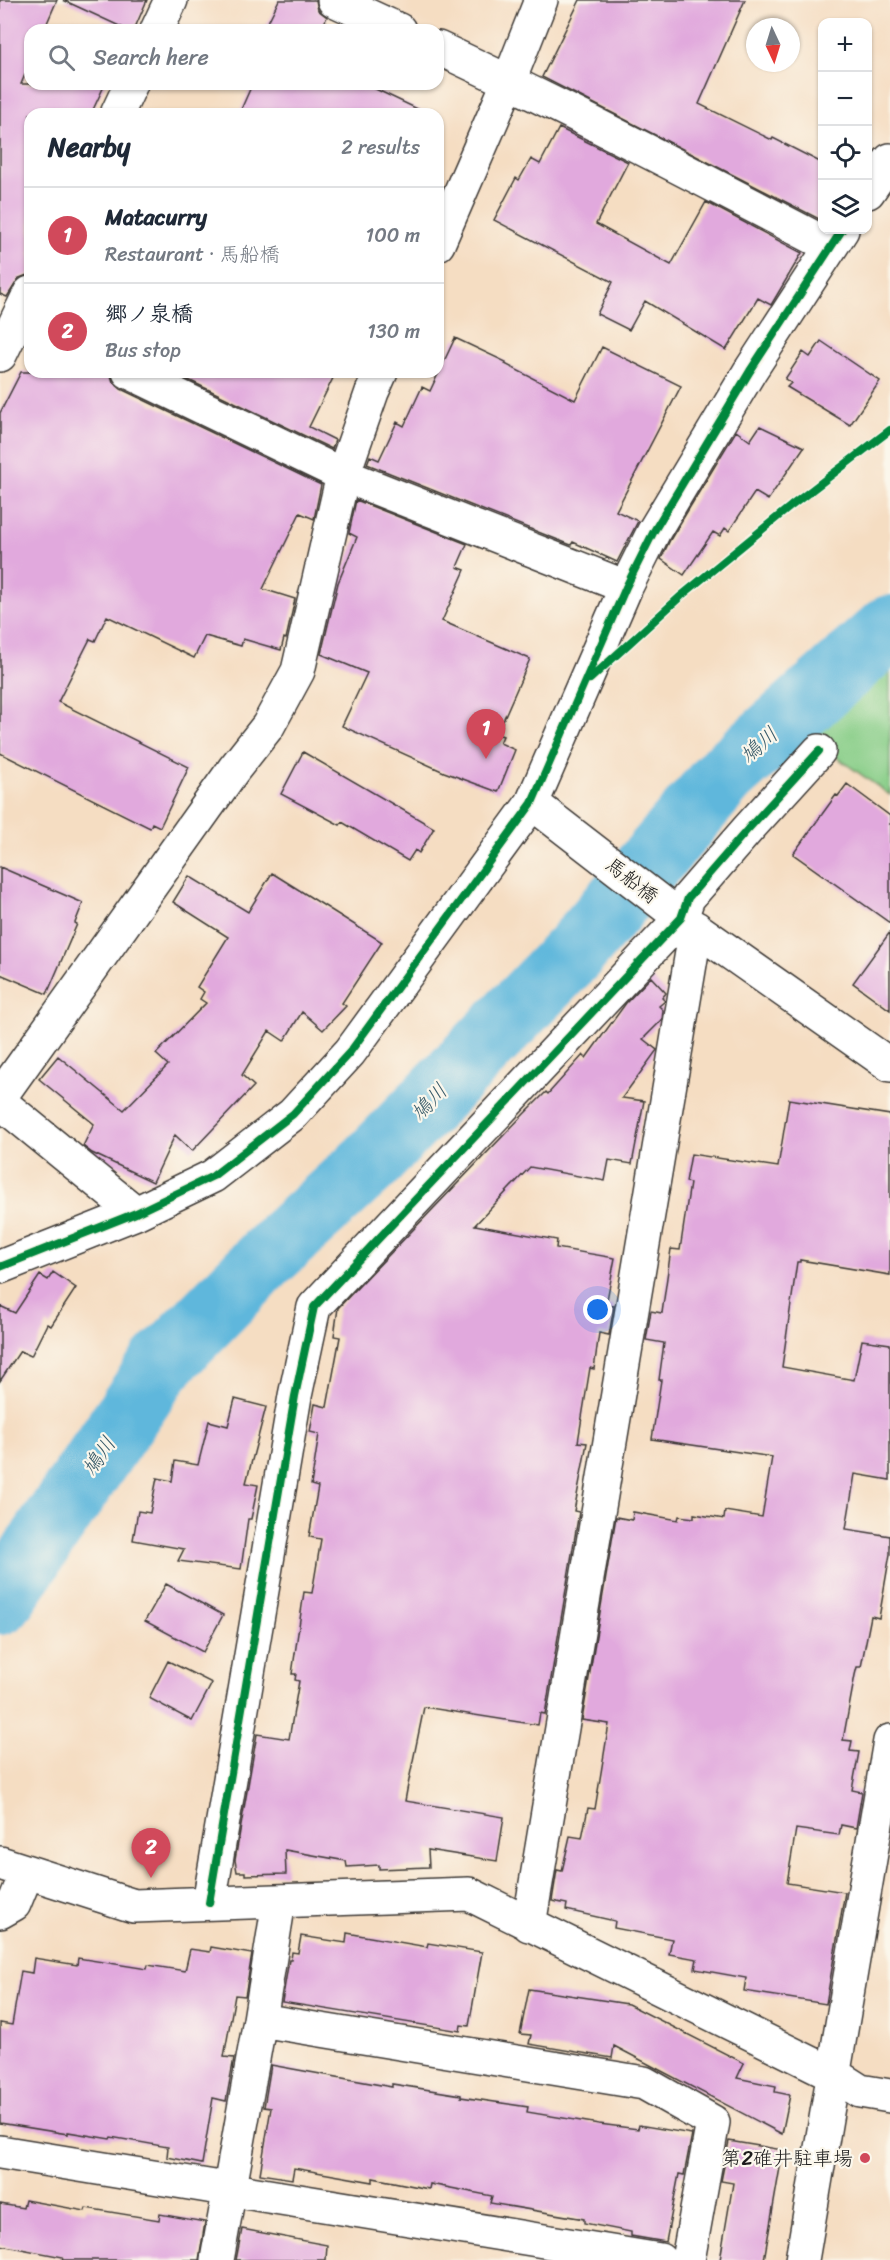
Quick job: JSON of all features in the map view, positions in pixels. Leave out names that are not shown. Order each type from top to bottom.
[{"type":"street","points":[[160,24],[171,0]]},
{"type":"street","points":[[334,0],[386,24]]},
{"type":"street","points":[[444,230],[509,81],[541,0]]},
{"type":"street","points":[[0,1267],[136,1213],[213,1176],[293,1114],[350,1052],[532,803],[626,587],[654,531],[717,425],[836,238],[444,51]]},
{"type":"street","points":[[120,108],[128,90]]},
{"type":"street","points":[[872,185],[890,160]]},
{"type":"street","points":[[0,355],[24,315]]},
{"type":"street","points":[[141,378],[343,475],[626,587]]},
{"type":"street","points":[[0,1097],[234,769],[268,726],[298,671],[343,475],[378,378]]},
{"type":"street","points":[[529,1925],[681,918],[688,898],[819,752]]},
{"type":"street","name":"馬船橋","points":[[532,803],[681,918],[890,1065]]},
{"type":"street","points":[[209,1904],[295,1396],[314,1307],[681,918]]},
{"type":"street","points":[[0,1102],[136,1213]]},
{"type":"street","points":[[802,2260],[890,1741]]},
{"type":"street","points":[[0,1912],[14,1904],[13,1867],[134,1906],[469,1894],[835,2075],[860,2091],[890,2096]]},
{"type":"street","points":[[217,2260],[279,1901]]},
{"type":"street","points":[[260,2020],[644,2083],[713,2122],[688,2260]]},
{"type":"street","points":[[0,2152],[660,2260]]},
{"type":"green space","points":[[890,658],[890,795],[811,739]]},
{"type":"building","points":[[0,0],[57,0],[47,24],[24,24],[24,77],[21,84],[24,84],[24,90],[102,90],[94,108],[24,108],[24,276],[19,278],[7,297],[0,294]]},
{"type":"building","points":[[63,0],[147,0],[137,24],[115,24]]},
{"type":"building","points":[[279,0],[316,0],[318,10],[327,17],[324,24],[267,24]]},
{"type":"building","points":[[580,0],[745,0],[699,104],[818,161],[818,218],[542,77]]},
{"type":"building","points":[[250,90],[378,90],[415,108],[242,108]]},
{"type":"building","points":[[559,128],[628,162],[596,224],[671,265],[706,202],[802,253],[771,305],[758,298],[726,350],[645,301],[629,330],[597,314],[613,282],[494,220],[516,178],[519,180],[531,159],[540,164]]},
{"type":"building","points":[[455,338],[506,362],[505,364],[575,400],[602,347],[681,386],[616,511],[638,521],[617,562],[573,542],[571,545],[367,464],[370,456],[379,460],[397,422],[404,426],[422,387],[430,391],[436,378],[444,378],[444,361]]},
{"type":"building","points":[[821,341],[880,381],[850,425],[787,387],[791,383],[785,379],[803,352],[810,357]]},
{"type":"building","points":[[21,372],[24,372],[24,378],[112,378],[121,389],[321,485],[314,519],[300,513],[263,589],[295,599],[286,639],[284,638],[281,650],[243,639],[241,646],[205,636],[194,658],[107,616],[95,641],[90,639],[58,702],[189,767],[160,827],[152,823],[150,828],[0,753],[0,413]]},
{"type":"building","points":[[184,378],[333,378],[309,427],[335,440],[332,449]]},
{"type":"building","points":[[760,426],[804,447],[768,500],[755,492],[729,531],[725,528],[720,536],[713,532],[684,575],[661,559],[670,540],[736,431],[750,441]]},
{"type":"building","points":[[356,500],[467,544],[457,567],[465,570],[442,621],[530,659],[497,734],[503,736],[500,743],[515,750],[498,792],[444,772],[342,726],[367,673],[321,654],[338,583],[357,537],[349,533]]},
{"type":"building","points":[[303,752],[434,828],[419,853],[415,850],[408,861],[342,822],[340,825],[281,794]]},
{"type":"building","points":[[847,784],[890,816],[890,923],[793,854],[836,795],[838,796]]},
{"type":"building","points":[[0,867],[83,903],[75,923],[77,924],[47,994],[0,974]]},
{"type":"building","points":[[272,873],[382,942],[342,1003],[346,1006],[323,1030],[302,1012],[284,1041],[269,1031],[242,1075],[254,1086],[192,1151],[175,1135],[153,1182],[92,1153],[83,1146],[94,1124],[39,1079],[58,1056],[124,1110],[168,1065],[156,1054],[206,1003],[200,999],[204,992],[197,987],[228,937],[173,902],[189,876],[248,912]]},
{"type":"building","points":[[890,932],[890,1010],[853,983]]},
{"type":"building","points":[[651,977],[666,993],[662,998],[665,1001],[659,1006],[663,1010],[662,1020],[643,1039],[657,1050],[622,1098],[644,1101],[632,1164],[609,1160],[605,1181],[530,1167],[475,1225],[557,1240],[556,1248],[615,1258],[606,1305],[614,1306],[609,1335],[599,1333],[594,1369],[590,1368],[578,1442],[587,1443],[574,1511],[579,1512],[545,1714],[540,1713],[538,1725],[424,1707],[407,1790],[405,1801],[504,1817],[497,1861],[428,1850],[429,1867],[379,1869],[379,1865],[347,1867],[346,1861],[285,1850],[286,1874],[245,1875],[245,1872],[237,1872],[235,1860],[257,1734],[289,1739],[299,1681],[295,1680],[296,1674],[292,1674],[304,1592],[312,1593],[321,1539],[309,1537],[318,1487],[311,1485],[319,1434],[310,1432],[315,1404],[327,1407],[340,1337],[334,1336],[338,1308],[524,1114],[546,1092],[548,1094],[583,1055],[586,1058],[626,1003]]},
{"type":"building","points":[[789,1099],[890,1115],[890,1275],[800,1260],[797,1262],[782,1367],[854,1380],[862,1340],[890,1344],[890,1480],[855,1474],[846,1529],[890,1536],[890,1554],[879,1618],[871,1616],[861,1667],[857,1667],[855,1675],[843,1740],[852,1741],[850,1751],[859,1752],[852,1790],[862,1792],[856,1828],[841,1825],[839,1835],[796,1829],[787,1883],[845,1892],[826,2004],[744,1991],[746,1978],[695,1969],[697,1959],[669,1954],[672,1939],[614,1928],[615,1921],[566,1910],[567,1904],[552,1901],[557,1870],[562,1871],[570,1836],[582,1838],[588,1808],[595,1809],[609,1724],[582,1720],[616,1517],[632,1520],[633,1512],[678,1520],[679,1516],[694,1518],[694,1514],[724,1519],[725,1511],[762,1517],[772,1457],[652,1439],[664,1343],[646,1340],[651,1311],[662,1313],[671,1249],[680,1250],[690,1183],[686,1182],[691,1154],[778,1167]]},
{"type":"building","points":[[53,1272],[76,1288],[51,1326],[47,1324],[31,1356],[20,1351],[0,1381],[0,1306],[15,1313],[40,1275],[48,1280]]},
{"type":"building","points":[[235,1399],[266,1407],[246,1483],[258,1485],[251,1519],[248,1519],[241,1569],[178,1561],[184,1549],[133,1540],[138,1511],[150,1513],[157,1478],[172,1481],[175,1461],[198,1465],[209,1421],[228,1426]]},
{"type":"building","points":[[166,1584],[223,1615],[203,1652],[145,1621]]},
{"type":"building","points":[[168,1661],[212,1683],[192,1721],[149,1698]]},
{"type":"building","points":[[347,1933],[427,1947],[428,1943],[482,1952],[469,2026],[461,2025],[460,2031],[282,2002],[289,1960],[291,1960],[292,1952],[298,1953],[301,1936],[346,1943]]},
{"type":"building","points":[[211,1947],[252,1954],[245,1996],[235,1995],[224,2057],[234,2058],[226,2101],[213,2098],[202,2164],[167,2157],[168,2147],[111,2137],[110,2139],[68,2132],[68,2134],[0,2123],[0,2023],[12,2025],[21,1971],[32,1973],[34,1958],[77,1965],[78,1958],[147,1969],[148,1965],[185,1971],[190,1949],[210,1952]]},
{"type":"building","points":[[529,1989],[628,2004],[744,2063],[737,2078],[776,2086],[775,2092],[790,2095],[782,2134],[614,2046],[612,2058],[529,2044],[531,2035],[520,2034]]},
{"type":"building","points":[[271,2065],[392,2087],[392,2084],[528,2107],[527,2112],[599,2124],[638,2129],[639,2125],[692,2134],[684,2175],[679,2174],[666,2242],[631,2236],[631,2232],[584,2223],[584,2219],[490,2203],[492,2196],[430,2184],[429,2189],[373,2178],[373,2182],[294,2168],[292,2179],[260,2174],[271,2108],[264,2107]]},
{"type":"building","points":[[729,2141],[783,2150],[764,2260],[720,2260],[733,2183],[721,2181]]},
{"type":"building","points":[[25,2200],[85,2211],[86,2208],[159,2220],[160,2214],[205,2222],[199,2260],[62,2260],[63,2257],[0,2245],[0,2204],[23,2208]]},
{"type":"building","points":[[242,2229],[327,2245],[326,2260],[236,2260]]},
{"type":"waterway","name":"鳩川","points":[[0,1602],[161,1365],[267,1257],[370,1163],[576,950],[725,775],[890,628]]},
{"type":"cycle path","points":[[0,1267],[136,1213],[213,1176],[293,1114],[350,1052],[532,803],[626,587],[654,531],[750,371],[839,234]]},
{"type":"cycle path","points":[[590,679],[681,596],[791,506],[890,430]]},
{"type":"cycle path","points":[[209,1903],[295,1396],[314,1307],[681,918],[688,898],[819,751]]},
{"type":"place","name":"Matacurry","points":[[486,759]]},
{"type":"place","name":"郷ノ泉橋","points":[[151,1878]]},
{"type":"place","name":"第2碓井駐車場","points":[[865,2158]]}]
